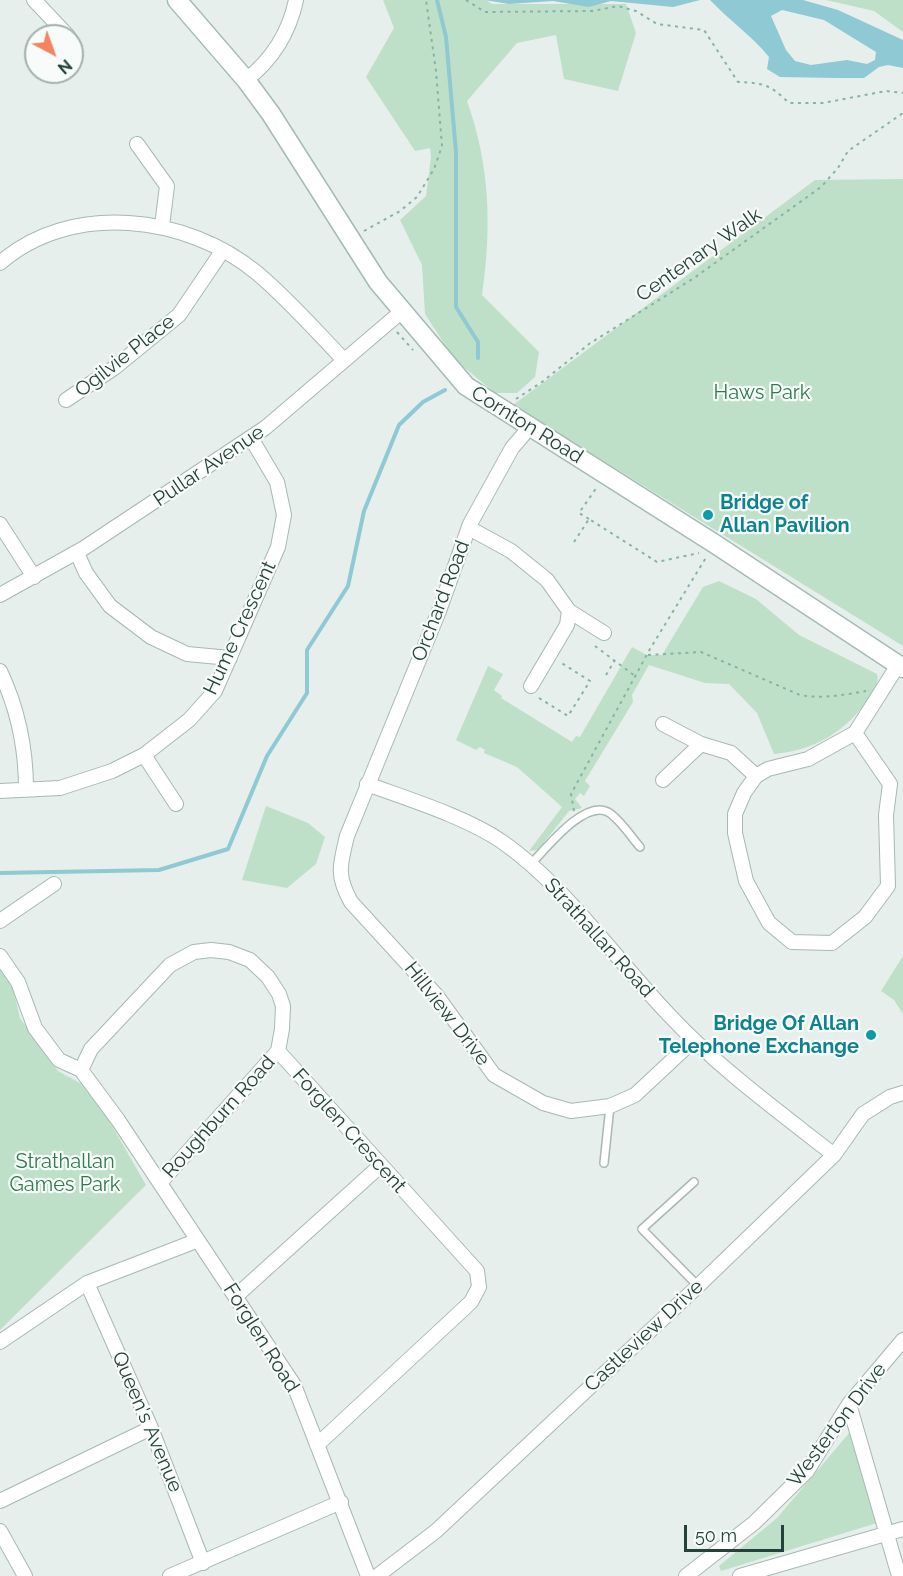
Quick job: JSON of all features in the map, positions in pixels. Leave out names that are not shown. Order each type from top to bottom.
[{"type":"main road","name":"Cornton Road","points":[[177,0],[246,80],[283,132],[395,317],[465,386],[530,427],[601,482],[901,667]]},
{"type":"street","points":[[34,0],[57,24]]},
{"type":"street","points":[[246,80],[263,66],[284,37],[296,0]]},
{"type":"street","points":[[137,144],[167,186],[162,226]]},
{"type":"street","points":[[0,263],[11,254],[51,233],[100,223],[162,226],[191,234],[224,250],[256,272],[344,360]]},
{"type":"street","name":"Ogilvie Place","points":[[66,400],[114,368],[179,315],[224,250]]},
{"type":"street","name":"Pullar Avenue","points":[[0,595],[77,553],[251,438],[395,317]]},
{"type":"street","name":"Orchard Road","points":[[367,784],[439,611],[469,528],[512,448],[530,427]]},
{"type":"street","name":"Hume Crescent","points":[[0,791],[60,788],[112,771],[144,755],[189,720],[215,692],[278,547],[284,515],[277,482],[251,438]]},
{"type":"street","points":[[0,524],[34,577]]},
{"type":"street","points":[[469,528],[511,551],[547,580],[569,611],[604,633]]},
{"type":"street","points":[[77,553],[86,573],[110,606],[151,637],[188,654],[230,658]]},
{"type":"street","points":[[531,689],[567,625],[569,611]]},
{"type":"street","points":[[855,733],[896,781],[886,815],[888,886],[865,917],[832,943],[792,942],[769,923],[746,881],[735,833],[735,814],[744,793],[756,776],[768,769],[808,759],[855,733],[886,685],[901,667]]},
{"type":"street","points":[[0,671],[15,702],[26,756],[26,789]]},
{"type":"street","points":[[663,724],[701,744],[731,753],[756,776]]},
{"type":"street","points":[[663,780],[701,744]]},
{"type":"street","points":[[144,755],[176,804]]},
{"type":"street","name":"Strathallan Road","points":[[367,784],[436,810],[500,840],[545,877],[694,1040],[746,1087],[834,1155]]},
{"type":"street","name":"Hillview Drive","points":[[367,784],[347,836],[339,868],[341,885],[351,902],[437,996],[494,1075],[543,1103],[571,1111],[610,1106],[635,1095],[694,1040]]},
{"type":"street","points":[[0,921],[54,884]]},
{"type":"street","name":"Forglen Crescent","points":[[81,1070],[91,1048],[170,965],[194,952],[211,950],[229,952],[250,960],[268,977],[279,994],[282,1006],[282,1029],[278,1051],[477,1271],[480,1287],[471,1302],[317,1445]]},
{"type":"street","points":[[0,956],[18,982],[35,1028],[59,1060],[81,1070]]},
{"type":"street","name":"Roughburn Road","points":[[160,1183],[278,1051]]},
{"type":"street","name":"Forglen Road","points":[[81,1070],[118,1120],[196,1241],[236,1296],[294,1385],[368,1576]]},
{"type":"street","name":"Castleview Drive","points":[[377,1576],[436,1531],[698,1286],[834,1155],[863,1114],[890,1097],[903,1093]]},
{"type":"street","points":[[236,1296],[380,1166]]},
{"type":"street","points":[[0,1342],[87,1283],[196,1241]]},
{"type":"street","name":"Queen's Avenue","points":[[87,1283],[152,1428],[203,1563]]},
{"type":"street","name":"Westerton Drive","points":[[686,1576],[754,1523],[807,1472],[849,1404],[903,1340]]},
{"type":"street","points":[[849,1404],[899,1576]]},
{"type":"street","points":[[0,1501],[152,1428]]},
{"type":"street","points":[[170,1576],[341,1502]]},
{"type":"street","points":[[740,1576],[903,1529]]},
{"type":"street","points":[[0,1531],[6,1555],[26,1576]]},
{"type":"lane","points":[[530,865],[575,819],[587,812],[608,812],[640,847]]},
{"type":"lane","points":[[604,1163],[610,1106]]},
{"type":"lane","points":[[694,1182],[642,1229],[698,1286]]},
{"type":"path","points":[[349,239],[400,211],[417,196],[434,169],[442,146],[436,71],[426,0]]},
{"type":"path","points":[[466,0],[485,12],[593,11],[618,6],[636,11],[657,24],[704,30],[738,82],[763,83],[773,88],[789,103],[823,103],[886,91],[903,93]]},
{"type":"path","name":"Centenary Walk","points":[[501,409],[542,382],[589,344],[694,278],[821,187],[838,168],[848,151],[903,113]]},
{"type":"path","points":[[395,317],[418,356]]},
{"type":"path","points":[[587,483],[601,482]]},
{"type":"path","points":[[601,482],[605,494]]},
{"type":"path","points":[[575,819],[571,794],[647,655],[711,550],[657,562],[579,513],[601,482]]},
{"type":"path","points":[[574,542],[589,519]]},
{"type":"path","points":[[595,646],[635,676]]},
{"type":"path","points":[[647,655],[701,652],[800,695],[810,697],[833,697],[886,685]]},
{"type":"path","points":[[531,689],[568,716],[590,681],[555,659]]},
{"type":"path","points":[[606,675],[615,660]]},
{"type":"green space","points":[[383,0],[486,0],[492,4],[626,4],[636,33],[618,91],[564,79],[556,35],[517,43],[467,101],[480,149],[487,197],[487,245],[482,295],[539,352],[535,377],[517,393],[495,393],[454,359],[425,314],[422,265],[400,220],[426,196],[430,148],[415,151],[366,77],[394,28]]},
{"type":"green space","points":[[826,0],[903,0],[903,32],[874,11]]},
{"type":"green space","name":"Haws Park","points":[[903,179],[903,646],[513,405],[815,180]]},
{"type":"green space","points":[[719,581],[756,599],[799,635],[877,674],[877,684],[868,699],[850,721],[828,737],[802,749],[774,754],[757,713],[729,684],[705,683],[649,665],[632,695],[633,702],[585,781],[590,786],[584,796],[580,793],[575,799],[582,808],[569,811],[538,850],[529,851],[562,807],[517,767],[484,753],[485,750],[480,747],[476,750],[456,740],[488,666],[503,674],[494,690],[502,696],[501,698],[572,742],[576,736],[580,737],[632,647],[647,655],[662,655],[703,587]]},
{"type":"green space","points":[[266,806],[308,823],[325,837],[316,864],[287,888],[242,880]]},
{"type":"green space","points":[[903,956],[903,1014],[894,1000],[881,991]]},
{"type":"green space","name":"Strathallan Games Park","points":[[0,970],[13,988],[20,1018],[58,1071],[91,1089],[146,1185],[0,1330]]},
{"type":"green space","points":[[850,1432],[877,1523],[721,1571],[719,1566],[777,1518]]},
{"type":"water","points":[[485,0],[700,0],[673,7],[611,1],[589,7],[553,1],[509,4]]},
{"type":"water","points":[[710,0],[803,0],[838,10],[903,40],[903,68],[888,65],[879,67],[864,78],[780,77],[767,69],[769,57],[762,49]],"holes":[[[782,10],[824,20],[876,52],[875,60],[867,64],[847,60],[811,65],[795,61],[786,50],[771,16]]]},
{"type":"waterway","points":[[437,0],[446,37],[456,152],[456,307],[478,342],[478,358]]},
{"type":"waterway","points":[[0,873],[159,870],[228,849],[267,756],[307,693],[307,650],[348,586],[364,511],[399,425],[423,402],[445,390]]},
{"type":"place","name":"Bridge of Allan Pavilion","points":[[708,515]]},
{"type":"place","name":"Bridge Of Allan Telephone Exchange","points":[[871,1035]]}]
